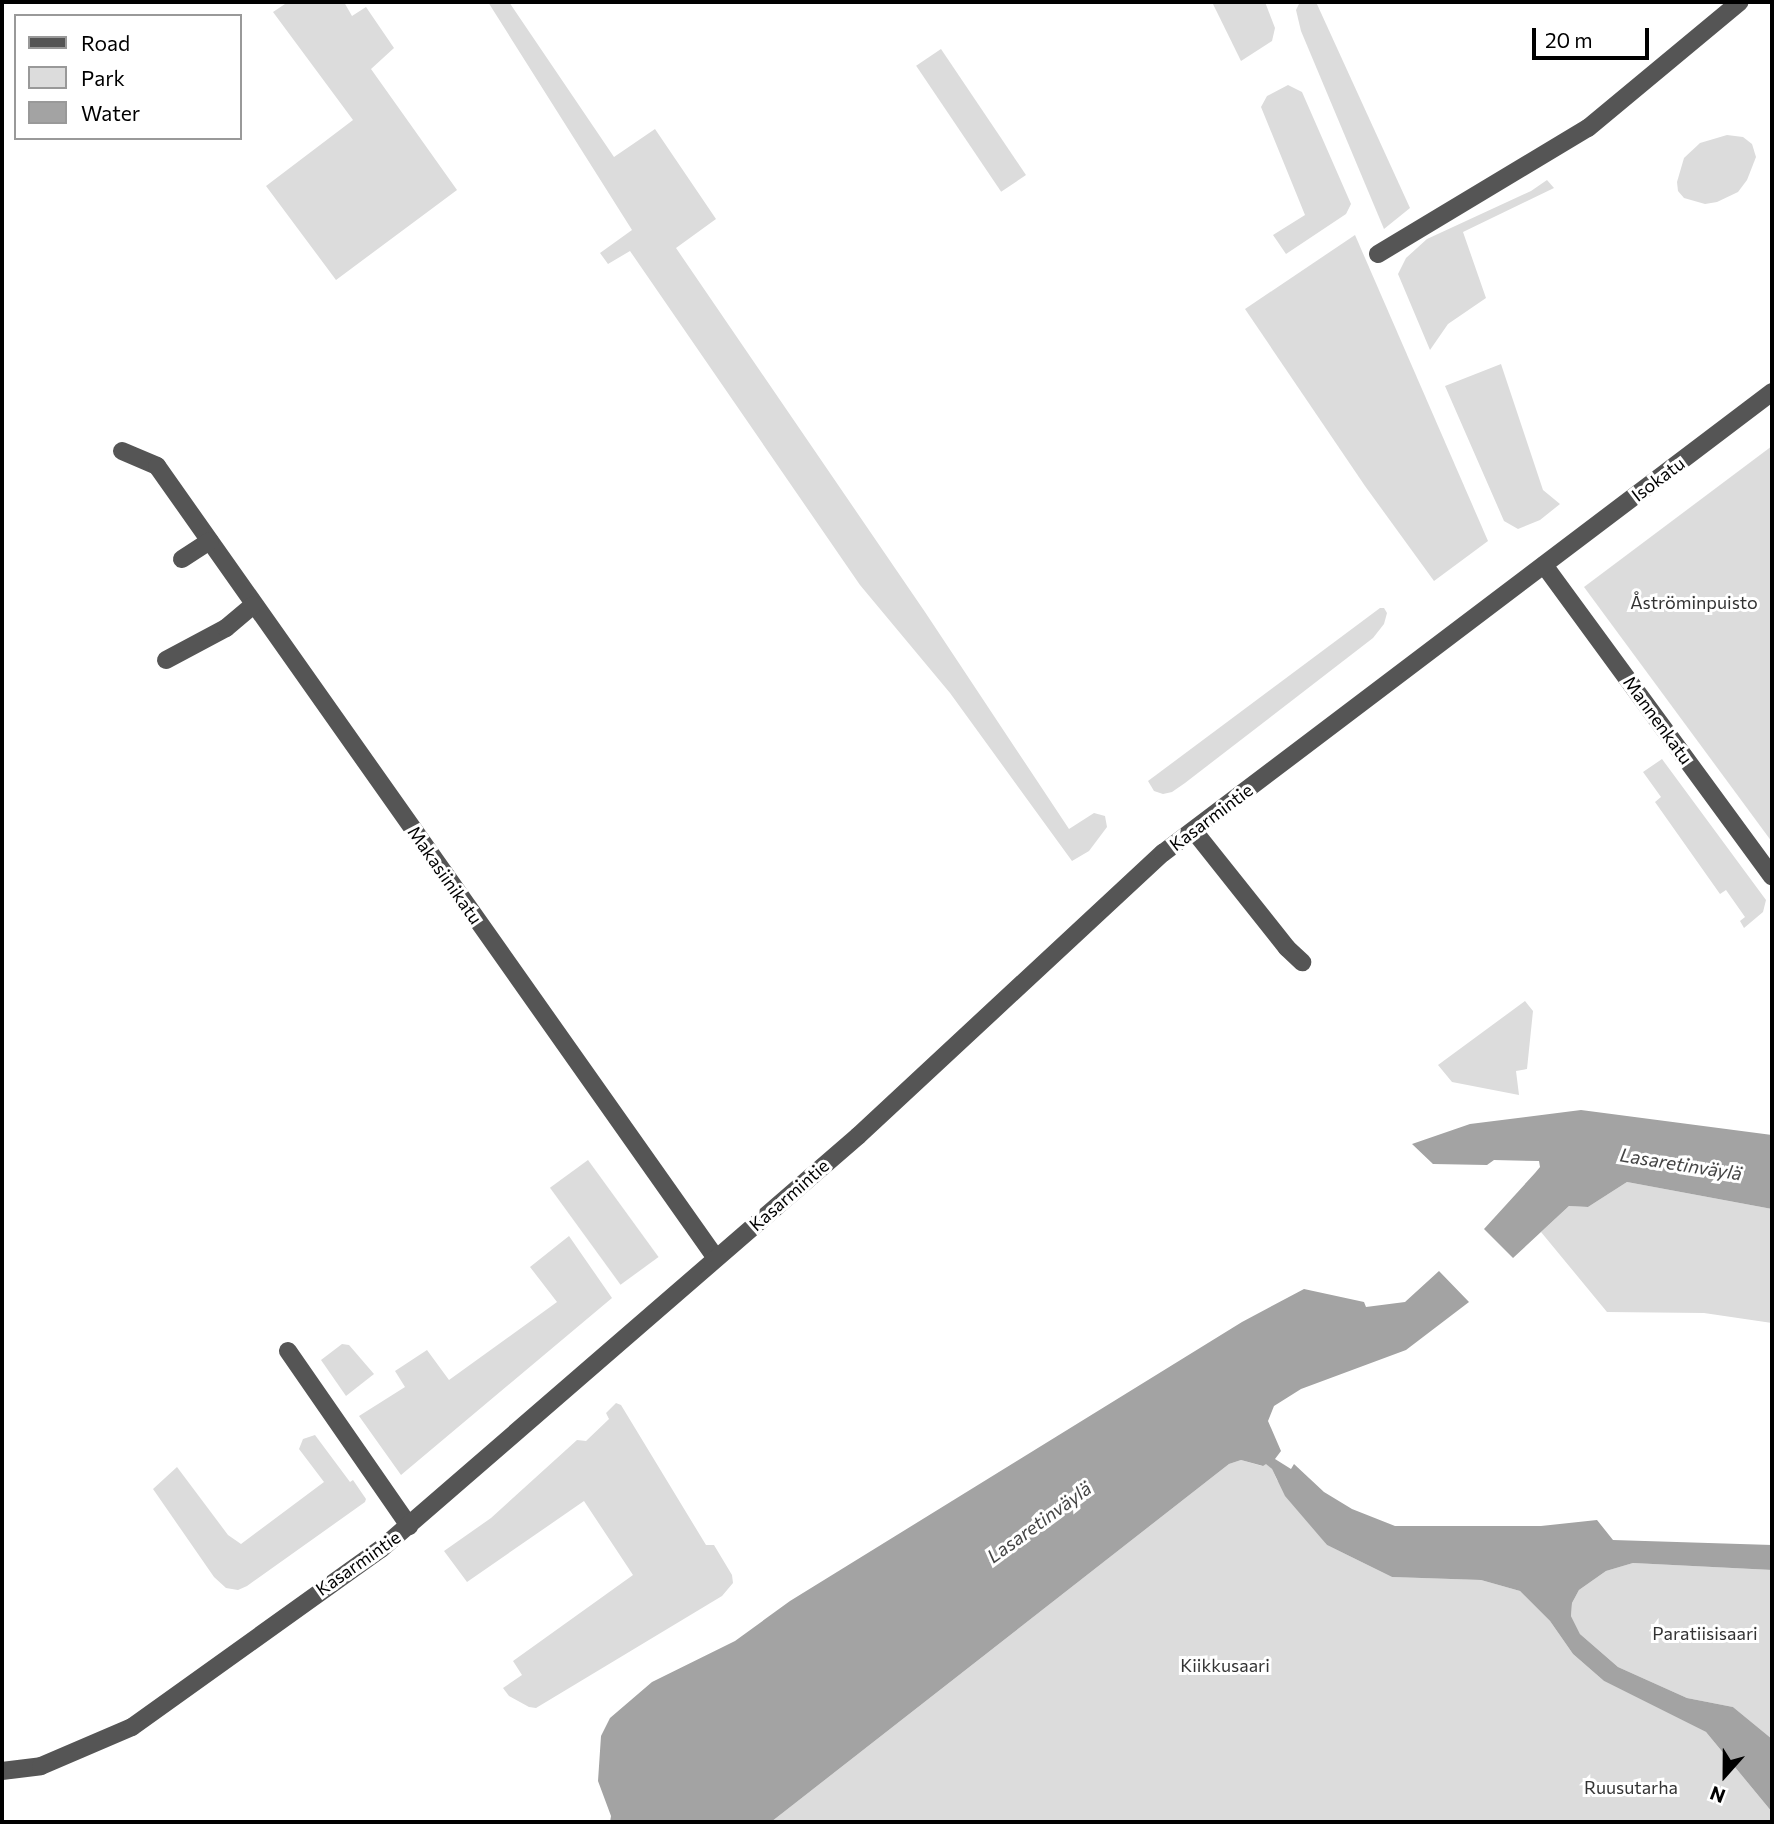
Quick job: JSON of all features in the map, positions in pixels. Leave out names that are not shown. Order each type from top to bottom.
[{"type":"street","points":[[1378,254],[1587,128],[1740,2]]},
{"type":"street","name":"Isokatu","points":[[1544,565],[1772,392]]},
{"type":"street","name":"Makasiinikatu","points":[[121,451],[157,466],[716,1258]]},
{"type":"street","points":[[182,559],[210,541]]},
{"type":"street","name":"Kasarmintie","points":[[2,1771],[41,1766],[132,1727],[409,1526],[858,1136],[1163,853],[1544,565]]},
{"type":"street","name":"Mannenkatu","points":[[1544,565],[1772,876]]},
{"type":"street","points":[[166,660],[226,628],[253,605]]},
{"type":"street","points":[[1194,831],[1287,948],[1302,962]]},
{"type":"street","points":[[288,1351],[409,1526]]},
{"type":"green space","points":[[288,2],[344,2],[352,16],[366,7],[394,48],[371,69],[457,190],[336,280],[266,186],[353,120],[273,12]]},
{"type":"green space","points":[[488,2],[509,2],[614,157],[655,129],[716,219],[676,248],[925,612],[1069,829],[1094,813],[1105,816],[1107,827],[1089,851],[1072,861],[950,693],[860,585],[630,251],[608,264],[600,253],[632,230]]},
{"type":"green space","points":[[1212,2],[1265,2],[1275,28],[1272,41],[1241,61]]},
{"type":"green space","points":[[1300,2],[1316,2],[1410,208],[1384,229],[1301,31],[1296,10]]},
{"type":"green space","points":[[941,49],[1026,175],[1001,192],[916,66]]},
{"type":"green space","points":[[1288,85],[1302,92],[1351,204],[1346,214],[1286,254],[1273,235],[1305,215],[1261,107],[1267,96]]},
{"type":"green space","points":[[1727,135],[1743,137],[1752,144],[1756,157],[1747,180],[1738,192],[1717,202],[1705,204],[1684,198],[1678,191],[1677,182],[1684,158],[1700,143]]},
{"type":"green space","points":[[1547,180],[1554,188],[1463,232],[1486,298],[1448,324],[1430,350],[1398,274],[1406,258],[1427,239],[1531,191]]},
{"type":"green space","points":[[1355,235],[1488,541],[1434,581],[1365,486],[1245,309]]},
{"type":"green space","points":[[1501,364],[1543,490],[1560,504],[1540,520],[1518,529],[1504,521],[1445,386]]},
{"type":"green space","name":"Åströminpuisto","points":[[1772,446],[1772,842],[1584,587]]},
{"type":"green space","points":[[1380,608],[1384,608],[1387,613],[1384,624],[1373,638],[1185,783],[1172,792],[1163,794],[1154,791],[1148,781]]},
{"type":"green space","points":[[1662,759],[1766,900],[1763,912],[1744,928],[1740,921],[1745,917],[1726,890],[1720,894],[1655,802],[1661,797],[1643,772]]},
{"type":"green space","points":[[1525,1001],[1533,1011],[1527,1069],[1516,1071],[1519,1095],[1452,1082],[1438,1065]]},
{"type":"green space","points":[[588,1160],[659,1257],[621,1285],[550,1188]]},
{"type":"green space","points":[[1627,1182],[1772,1209],[1772,1323],[1704,1313],[1607,1312],[1541,1232],[1569,1206],[1588,1207]]},
{"type":"green space","points":[[569,1236],[612,1298],[401,1475],[359,1416],[405,1387],[395,1371],[427,1350],[449,1380],[557,1302],[530,1267]]},
{"type":"green space","points":[[342,1344],[349,1345],[374,1374],[346,1396],[321,1360]]},
{"type":"green space","points":[[616,1403],[621,1405],[706,1545],[714,1545],[732,1575],[733,1583],[722,1596],[536,1708],[529,1707],[509,1696],[503,1688],[522,1675],[513,1661],[633,1575],[584,1501],[467,1582],[444,1551],[491,1518],[577,1440],[586,1441],[609,1419],[606,1413]]},
{"type":"green space","points":[[315,1435],[350,1482],[353,1480],[366,1499],[365,1502],[247,1586],[238,1590],[226,1588],[214,1577],[153,1489],[177,1467],[228,1535],[241,1544],[324,1482],[299,1449],[303,1439]]},
{"type":"green space","name":"Kiikkusaari","points":[[1241,1460],[1262,1466],[1266,1463],[1327,1545],[1392,1577],[1481,1580],[1520,1591],[1550,1621],[1573,1654],[1604,1681],[1706,1732],[1772,1812],[1772,1822],[771,1822],[1229,1464]]},
{"type":"green space","name":"Paratiisisaari","points":[[1633,1563],[1772,1570],[1772,1739],[1733,1707],[1687,1698],[1618,1667],[1580,1634],[1571,1616],[1572,1603],[1579,1590],[1606,1571]]},
{"type":"water","name":"Lasaretinväylä","points":[[1581,1110],[1772,1135],[1772,1209],[1627,1182],[1588,1207],[1569,1206],[1513,1258],[1484,1229],[1540,1167],[1539,1161],[1494,1160],[1487,1165],[1433,1164],[1412,1144],[1470,1124]]},
{"type":"water","name":"Lasaretinväylä","points":[[1439,1271],[1469,1302],[1406,1350],[1301,1389],[1274,1406],[1268,1421],[1281,1451],[1275,1459],[1291,1469],[1294,1464],[1324,1492],[1352,1509],[1395,1526],[1541,1526],[1597,1520],[1613,1540],[1772,1545],[1772,1570],[1633,1563],[1606,1571],[1579,1590],[1572,1603],[1571,1616],[1580,1634],[1618,1667],[1687,1698],[1733,1707],[1772,1739],[1772,1812],[1706,1732],[1604,1681],[1573,1654],[1550,1621],[1520,1591],[1481,1580],[1392,1577],[1327,1545],[1285,1496],[1272,1469],[1266,1464],[1263,1466],[1241,1460],[1229,1464],[771,1822],[610,1822],[611,1816],[598,1781],[601,1736],[610,1718],[652,1682],[735,1641],[790,1601],[1242,1322],[1304,1289],[1364,1302],[1366,1307],[1405,1302]]},
{"type":"park label","name":"Ruusutarha","points":[[1631,1787]]}]
